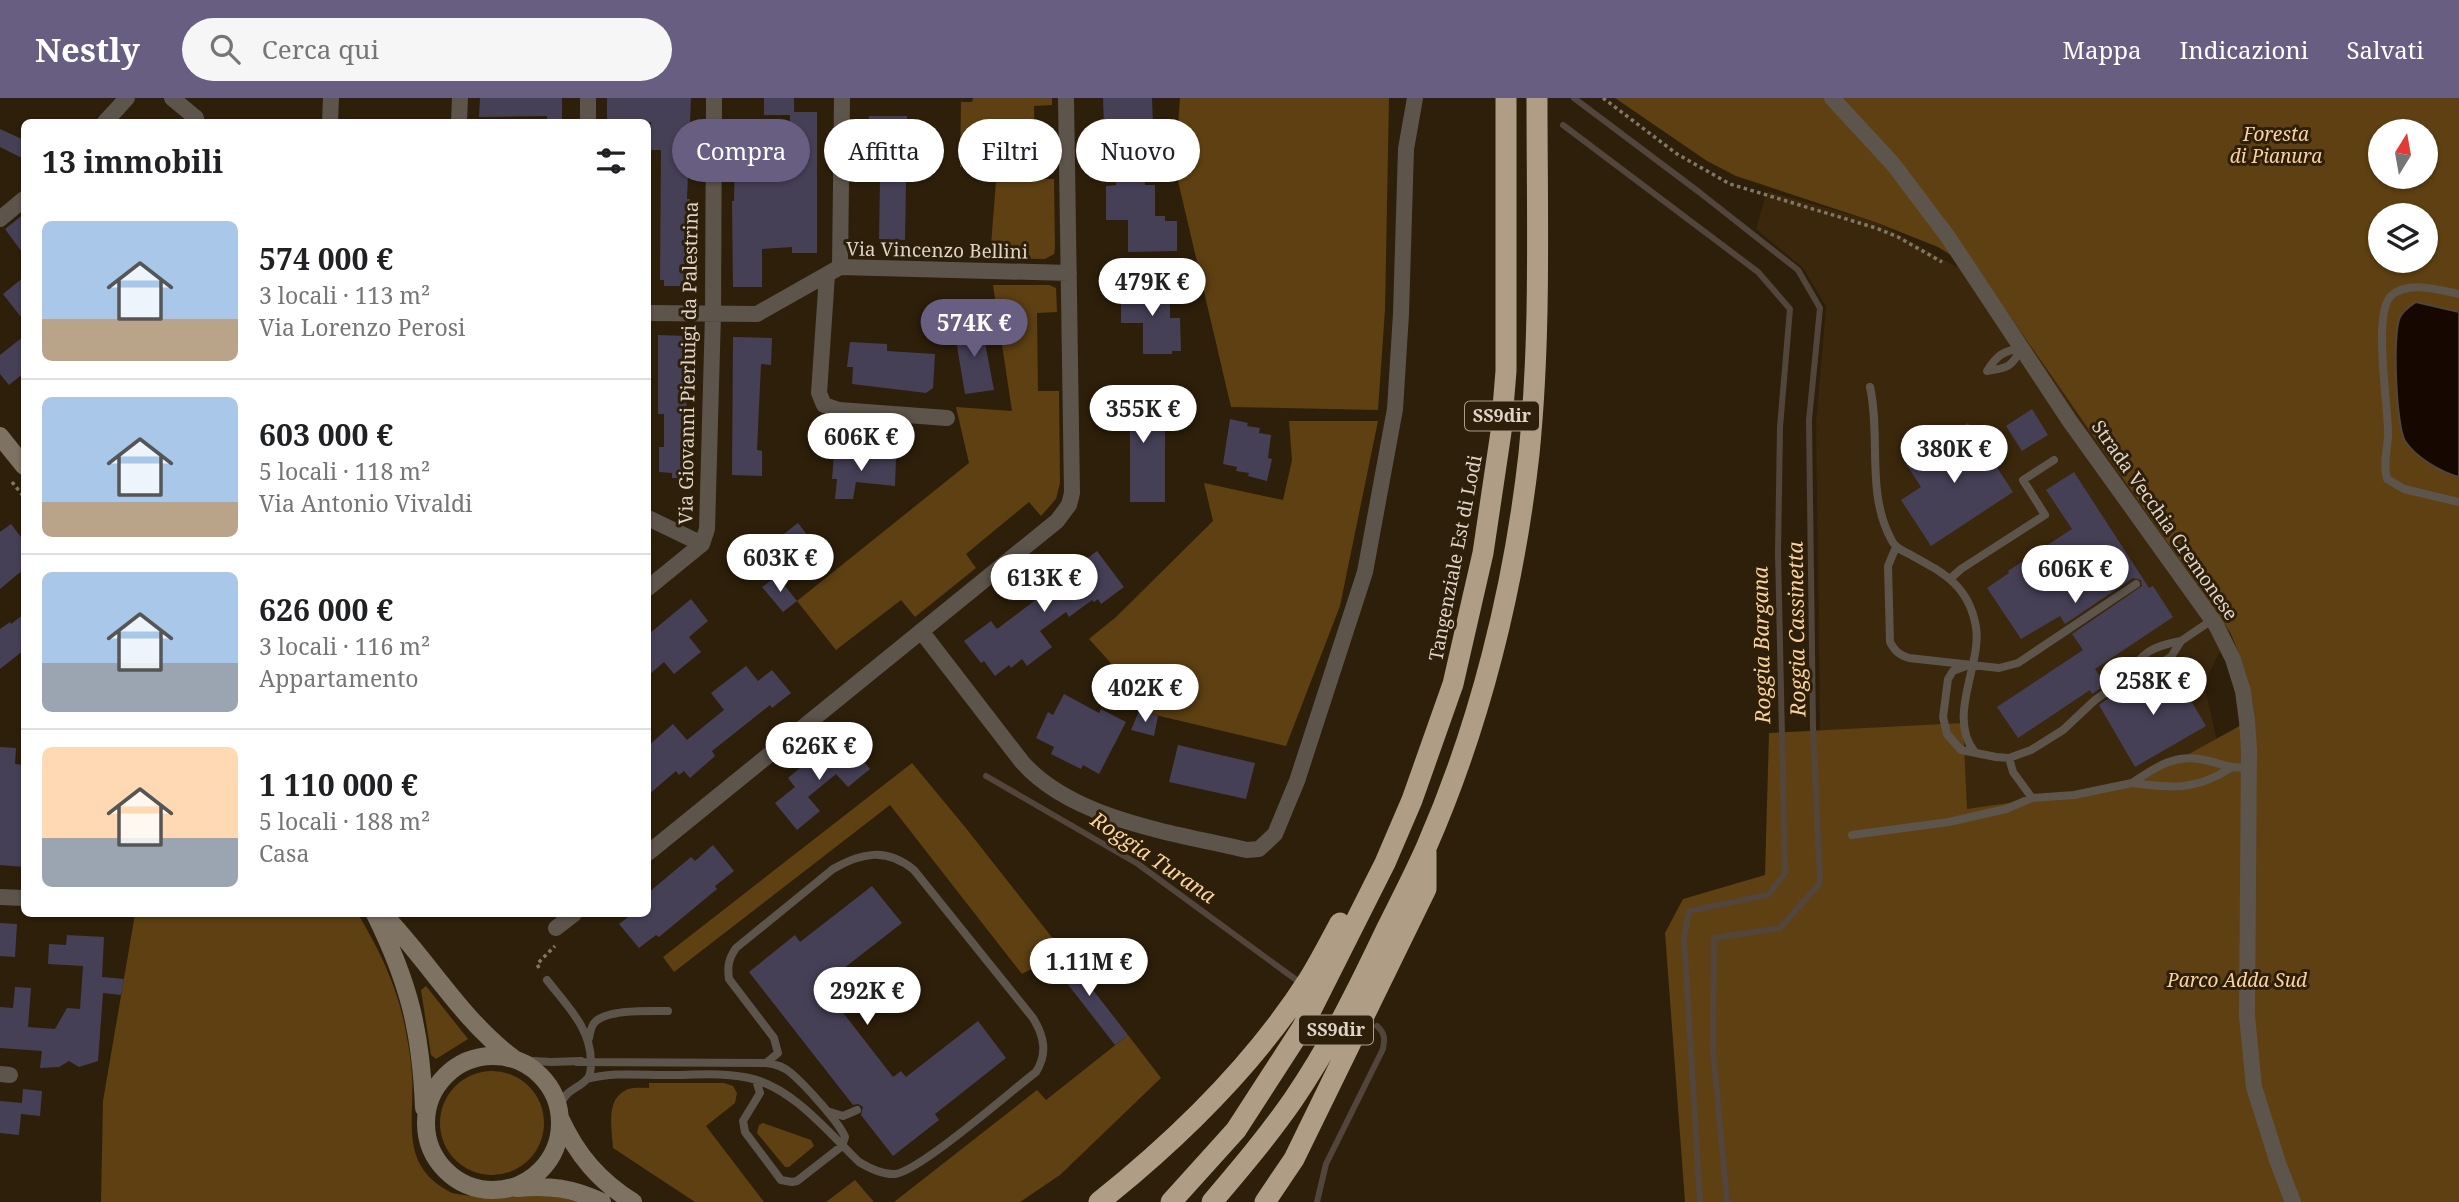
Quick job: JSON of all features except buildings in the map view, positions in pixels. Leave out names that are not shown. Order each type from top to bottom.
[{"type":"highway","name":"Tangenziale Est di Lodi","points":[[1171,1202],[1236,1130],[1302,1028],[1385,863],[1412,800],[1453,684],[1470,617],[1493,496],[1501,432],[1506,370],[1506,98]]},
{"type":"highway","name":"SS9dir","points":[[1212,1202],[1256,1150],[1294,1098],[1358,989],[1426,847],[1455,774],[1476,710],[1506,592],[1529,453],[1537,332],[1537,98]]},
{"type":"highway","points":[[1265,1202],[1294,1159],[1426,889],[1426,847]]},
{"type":"highway","points":[[1099,1202],[1139,1170],[1199,1112],[1260,1046],[1308,980],[1356,894],[1385,863]]},
{"type":"street","points":[[108,119],[127,98]]},
{"type":"street","points":[[172,98],[196,118]]},
{"type":"street","points":[[330,119],[331,98]]},
{"type":"street","points":[[459,119],[460,98]]},
{"type":"street","points":[[588,98],[588,119]]},
{"type":"street","name":"Via Giovanni Pierluigi da Palestrina","points":[[702,544],[707,529],[713,314],[714,98]]},
{"type":"street","points":[[842,98],[833,271],[819,393],[824,405],[839,410],[947,418]]},
{"type":"street","points":[[651,851],[1057,521],[1069,505],[1072,494],[1066,98]]},
{"type":"street","points":[[921,631],[1022,762],[1047,784],[1101,813],[1124,821],[1247,850],[1259,849],[1267,844],[1275,834],[1297,781],[1365,572],[1395,409],[1406,149],[1415,98]]},
{"type":"street","name":"Strada Vecchia Cremonese","points":[[1832,98],[1894,164],[1948,237],[2069,421],[2212,620],[2233,659],[2243,691],[2249,767],[2247,1016],[2255,1087],[2293,1202]]},
{"type":"street","points":[[0,219],[21,202]]},
{"type":"street","name":"Via Vincenzo Bellini","points":[[651,313],[757,314],[833,271],[1069,273]]},
{"type":"street","points":[[0,436],[21,462]]},
{"type":"street","points":[[651,519],[702,544],[651,586]]},
{"type":"street","points":[[0,897],[21,898]]},
{"type":"street","points":[[376,917],[402,973],[412,1003],[423,1074],[428,1143],[436,1162],[451,1177],[469,1187],[490,1191],[548,1185],[582,1193],[602,1202]]},
{"type":"street","points":[[386,917],[468,1016],[516,1060]]},
{"type":"street","points":[[556,928],[570,917]]},
{"type":"street","points":[[425,1122],[429,1100],[434,1090],[440,1080],[457,1066],[477,1057],[500,1056],[516,1060],[531,1067],[543,1078],[555,1097],[559,1114],[584,1162],[599,1177],[634,1202]]},
{"type":"street","points":[[510,1189],[532,1179],[548,1162],[558,1142],[559,1114]]},
{"type":"lane","points":[[2459,294],[2410,287],[2400,290],[2391,296],[2385,305],[2382,344],[2388,435],[2385,468],[2387,479],[2404,489],[2459,502]]},
{"type":"lane","points":[[1870,387],[1875,408],[1876,477],[1886,529],[1896,547],[1951,578],[1964,595],[1974,621],[1976,636],[1963,712],[1968,744],[1974,751]]},
{"type":"lane","points":[[1951,578],[2045,515],[2023,480],[2054,460]]},
{"type":"lane","points":[[1896,547],[1888,566],[1890,642],[1900,656],[1909,659],[1999,668],[2018,663],[2136,584]]},
{"type":"lane","points":[[2126,678],[2138,659],[2160,645],[2181,641],[2212,620]]},
{"type":"lane","points":[[1971,664],[1953,671],[1948,679],[1943,717],[1947,734],[1961,750],[2009,758],[2031,750],[2063,730],[2095,700],[2126,678],[2149,670],[2171,657],[2181,641]]},
{"type":"lane","points":[[2009,758],[2013,772],[2032,798]]},
{"type":"lane","points":[[1852,835],[1950,822],[2006,809],[2032,798],[2074,794],[2132,782],[2165,762],[2193,758],[2229,769]]},
{"type":"lane","points":[[2132,782],[2164,787],[2195,785],[2229,769],[2249,767]]},
{"type":"lane","points":[[559,1114],[566,1094],[587,1079],[610,1075],[733,1075],[756,1080],[782,1091],[870,1168],[894,1174],[919,1164],[1036,1072],[1041,1063],[1044,1043],[1033,1018],[914,870],[905,863],[882,854],[865,855],[832,869],[736,948],[730,957],[727,969],[729,979],[777,1045],[778,1053],[766,1062]]},
{"type":"lane","points":[[547,980],[589,1038],[591,1062],[587,1079]]},
{"type":"lane","points":[[589,1038],[596,1022],[604,1017],[618,1013],[668,1011]]},
{"type":"lane","points":[[577,1062],[588,1055],[591,1048]]},
{"type":"lane","points":[[516,1060],[766,1062],[778,1065],[793,1074],[845,1137],[842,1146],[797,1181],[781,1180],[745,1132],[743,1127],[747,1113],[760,1093],[756,1080]]},
{"type":"lane","points":[[826,1111],[843,1115],[856,1110]]},
{"type":"path","points":[[1603,98],[1677,154],[1730,184],[1876,228],[1898,237],[1945,264]]},
{"type":"path","points":[[547,980],[537,964],[559,942],[556,928]]},
{"type":"shaded area","points":[[1767,191],[1876,222],[1995,288],[2230,632],[2204,683],[2230,799],[1828,878],[1820,729],[1816,424],[1826,307],[1803,268],[1756,229]]},
{"type":"shaded area","points":[[2416,302],[2459,312],[2459,477],[2422,459],[2405,441],[2402,432],[2396,379],[2396,341],[2401,315]]},
{"type":"green space","points":[[973,98],[1052,98],[1052,105],[1034,106],[1034,119],[961,119],[961,102],[972,102]]},
{"type":"green space","points":[[1180,98],[1389,98],[1385,310],[1378,410],[1231,407],[1178,182],[1200,182],[1200,119],[1178,119]]},
{"type":"green space","name":"Parco Adda Sud","points":[[1615,98],[2459,98],[2459,1202],[1685,1202],[1665,933],[1683,899],[1765,875],[1769,733],[1963,723],[1967,809],[2133,785],[2254,718],[2243,663],[2230,632],[1991,289],[1968,266],[1938,247],[1875,222],[1736,176],[1707,161]]},
{"type":"green space","points":[[996,182],[1054,182],[1054,254],[1045,259],[990,258]]},
{"type":"green space","points":[[993,285],[1049,285],[1056,288],[1057,312],[1037,313],[1038,391],[1059,391],[1060,483],[1056,499],[1041,516],[1029,502],[966,554],[976,568],[915,617],[901,600],[836,650],[797,601],[969,463],[956,407],[1012,411]]},
{"type":"green space","points":[[1289,421],[1378,421],[1340,606],[1286,746],[1143,712],[1147,703],[1089,639],[1116,617],[1213,521],[1204,483],[1283,500],[1292,460]]},
{"type":"green space","points":[[912,763],[1062,950],[1022,974],[890,805],[674,972],[663,957]]},
{"type":"green space","points":[[134,917],[360,917],[386,968],[402,1012],[412,1069],[413,1142],[423,1170],[452,1193],[546,1196],[578,1202],[101,1202],[103,1101]]},
{"type":"green space","points":[[426,986],[468,1039],[436,1059],[431,1055],[421,990]]},
{"type":"green space","points":[[1128,1035],[1161,1078],[1060,1175],[1020,1202],[894,1202],[1037,1090],[1046,1100]]},
{"type":"green space","points":[[492,1071],[512,1075],[529,1086],[540,1103],[544,1123],[540,1143],[529,1160],[512,1171],[492,1175],[472,1171],[455,1160],[444,1143],[440,1123],[444,1103],[455,1086],[472,1075]]},
{"type":"green space","points":[[649,1083],[724,1083],[733,1086],[737,1093],[735,1103],[706,1126],[764,1202],[695,1202],[613,1148],[611,1116],[615,1101],[628,1089],[649,1088]]},
{"type":"green space","points":[[763,1123],[811,1140],[814,1146],[789,1167],[785,1167],[757,1133],[759,1125]]},
{"type":"green space","points":[[855,1180],[874,1202],[826,1202]]},
{"type":"waterway","name":"Roggia Cassinetta","points":[[1574,98],[1798,270],[1820,308],[1809,420],[1813,728],[1820,883],[1780,928],[1714,938],[1713,1049],[1727,1202]]},
{"type":"waterway","name":"Roggia Bargana","points":[[1563,125],[1758,272],[1790,309],[1780,427],[1778,553],[1785,873],[1768,895],[1689,911],[1684,937],[1700,1202]]},
{"type":"waterway","name":"Roggia Turana","points":[[986,776],[1138,864],[1295,979]]},
{"type":"waterway","name":"Roggia Turana","points":[[1317,1202],[1326,1164],[1383,1049],[1384,1036],[1377,1026]]},
{"type":"park label","name":"Foresta di Pianura","points":[[2276,145]]}]
